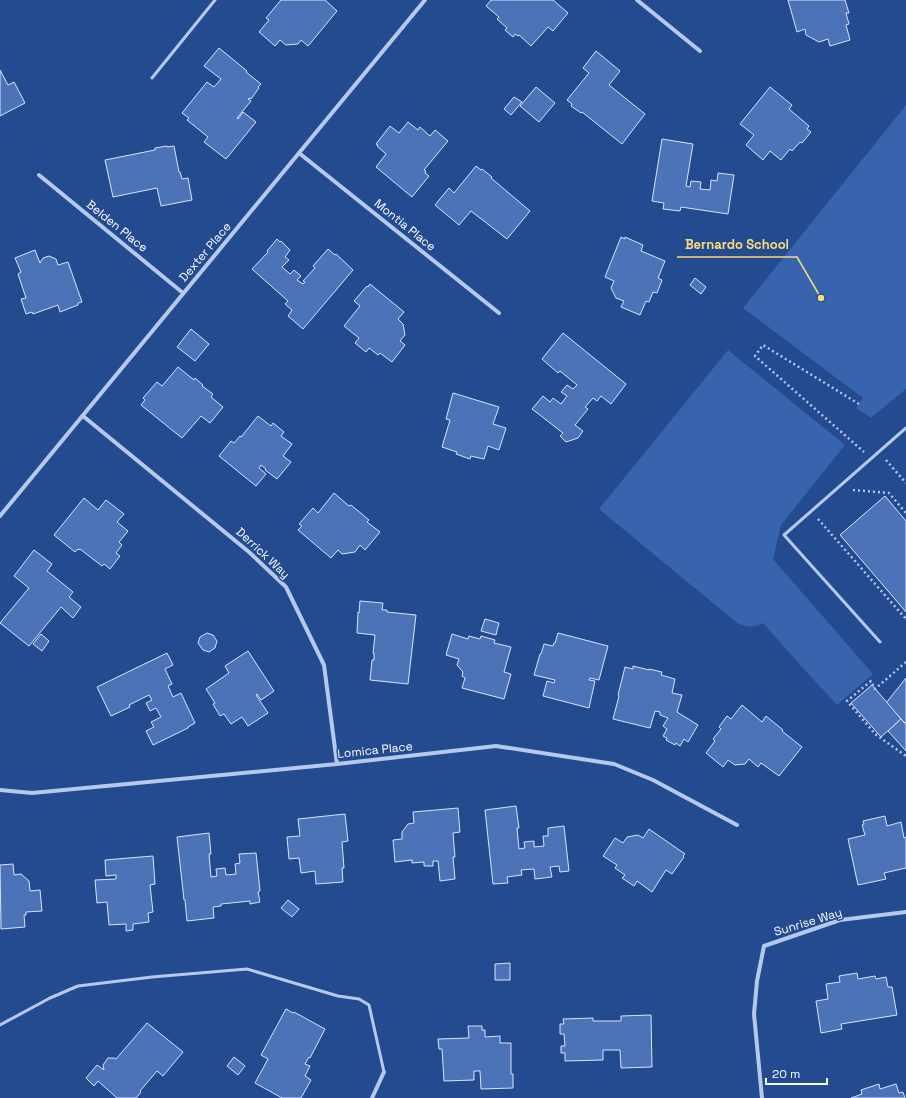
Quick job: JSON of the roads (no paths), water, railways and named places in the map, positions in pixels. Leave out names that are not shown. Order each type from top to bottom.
[{"type":"street","name":"Dexter Place","points":[[0,516],[425,0]]},
{"type":"street","points":[[637,0],[700,51]]},
{"type":"street","name":"Montia Place","points":[[299,153],[499,313]]},
{"type":"street","name":"Belden Place","points":[[39,175],[183,293]]},
{"type":"street","name":"Derrick Way","points":[[83,416],[249,552],[286,587],[324,665],[337,764]]},
{"type":"street","name":"Lomica Place","points":[[0,790],[32,793],[337,764],[496,746],[614,764],[653,780],[737,825]]},
{"type":"street","name":"Sunrise Way","points":[[762,1098],[754,1014],[757,981],[764,946],[840,920],[906,912]]},
{"type":"street","points":[[372,1098],[384,1072]]},
{"type":"lane","points":[[152,78],[215,0]]},
{"type":"lane","points":[[880,642],[784,535],[906,428]]},
{"type":"lane","points":[[0,1025],[50,998],[78,986],[152,977],[247,969],[338,996],[359,999],[369,1005],[384,1072]]},
{"type":"place","name":"Bernardo School","points":[[821,298]]}]
